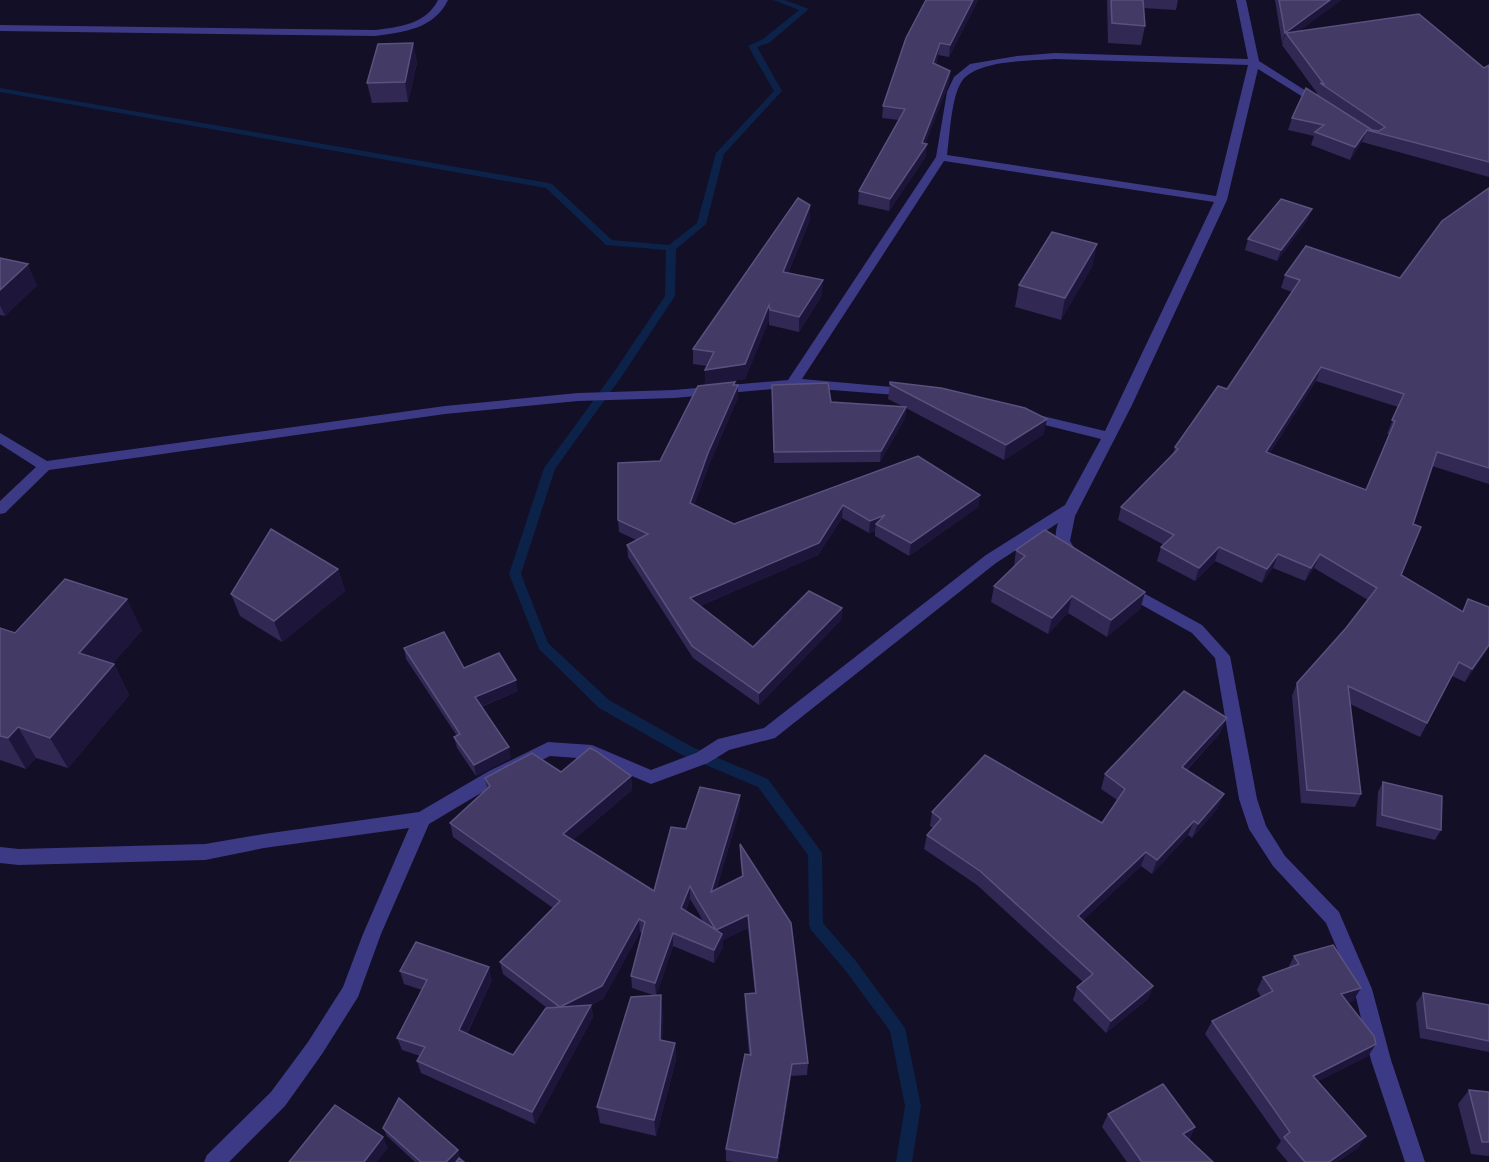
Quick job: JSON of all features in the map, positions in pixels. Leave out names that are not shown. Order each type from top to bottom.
[{"type":"street","points":[[0,28],[375,33],[401,30],[422,23],[435,14],[443,0]]},
{"type":"street","points":[[1091,568],[1072,557],[1063,544],[1062,535],[1069,509],[1138,379],[1221,200],[1254,62],[1241,0]]},
{"type":"street","points":[[793,383],[941,157],[952,92],[958,80],[974,66],[1054,56],[1254,62],[1334,112]]},
{"type":"street","points":[[941,157],[1221,200]]},
{"type":"street","points":[[0,509],[45,466],[445,410],[578,397],[674,394],[793,383],[917,393]]},
{"type":"street","points":[[1011,412],[1108,437]]},
{"type":"street","points":[[0,438],[45,466]]},
{"type":"street","points":[[0,855],[205,852],[264,841],[422,819],[495,776],[548,749],[592,752],[651,777],[702,758],[724,744],[769,733],[991,559],[1069,509]]},
{"type":"street","points":[[1110,580],[1197,629],[1222,656],[1248,799],[1258,829],[1279,861],[1333,918],[1363,989],[1381,1060],[1415,1162]]},
{"type":"street","points":[[214,1162],[278,1099],[315,1048],[351,991],[372,934],[422,819]]},
{"type":"building","points":[[926,0],[973,0],[950,45],[940,43],[933,63],[950,71],[922,143],[927,144],[890,199],[859,191],[905,109],[883,106],[906,38]]},
{"type":"building","points":[[1111,0],[1143,0],[1145,26],[1112,23]]},
{"type":"building","points":[[1279,0],[1330,0],[1285,33]]},
{"type":"building","points":[[1419,14],[1484,68],[1489,65],[1489,162],[1367,130],[1355,147],[1315,132],[1324,125],[1292,118],[1306,88],[1372,130],[1379,131],[1385,127],[1320,83],[1324,84],[1286,33]]},
{"type":"building","points":[[413,43],[405,82],[367,83],[378,44]]},
{"type":"building","points":[[1489,188],[1489,468],[1437,452],[1413,524],[1421,527],[1401,575],[1463,612],[1468,599],[1489,607],[1489,645],[1472,669],[1459,662],[1427,723],[1348,686],[1361,794],[1307,790],[1297,683],[1346,628],[1377,588],[1320,554],[1311,568],[1278,554],[1267,569],[1219,547],[1199,568],[1161,547],[1174,535],[1121,507],[1178,449],[1175,447],[1218,386],[1227,389],[1300,280],[1285,275],[1306,246],[1400,278],[1442,221]],"holes":[[[1321,367],[1404,394],[1366,490],[1266,452]]]},
{"type":"building","points":[[798,198],[810,205],[783,272],[823,280],[799,317],[770,310],[769,305],[745,364],[705,370],[714,352],[693,349]]},
{"type":"building","points":[[1281,199],[1312,209],[1281,250],[1248,239]]},
{"type":"building","points":[[1052,232],[1097,244],[1065,298],[1019,285]]},
{"type":"building","points":[[0,258],[28,264],[0,290]]},
{"type":"building","points":[[735,382],[733,385],[738,385],[708,453],[690,503],[734,524],[918,456],[980,495],[911,543],[876,524],[885,515],[870,521],[843,505],[819,543],[690,598],[753,647],[809,591],[842,608],[759,693],[692,646],[627,545],[648,534],[618,520],[618,463],[660,461],[698,386]]},
{"type":"building","points":[[890,382],[941,388],[1025,408],[1047,419],[1006,445]]},
{"type":"building","points":[[828,383],[831,402],[906,407],[881,451],[774,452],[772,385]]},
{"type":"building","points":[[271,529],[338,569],[274,621],[231,594]]},
{"type":"building","points":[[1045,530],[1145,592],[1111,620],[1072,596],[1052,618],[994,586],[1025,556],[1016,550]]},
{"type":"building","points":[[65,579],[127,599],[79,653],[114,664],[50,738],[18,727],[8,738],[0,736],[0,628],[15,633]]},
{"type":"building","points":[[444,632],[464,668],[499,653],[516,680],[475,697],[509,747],[474,765],[454,737],[460,734],[404,648]]},
{"type":"building","points":[[1184,691],[1227,718],[1182,767],[1224,794],[1198,824],[1194,821],[1157,860],[1146,852],[1078,916],[1153,986],[1111,1021],[1077,987],[1093,974],[980,871],[927,835],[941,819],[932,812],[985,755],[1102,823],[1125,789],[1105,774]]},
{"type":"building","points":[[590,748],[631,776],[563,834],[654,891],[671,827],[686,829],[700,787],[740,795],[711,892],[743,876],[740,844],[791,923],[808,1063],[792,1064],[777,1158],[726,1149],[745,1054],[751,1055],[745,994],[756,993],[748,915],[716,930],[722,934],[714,950],[673,933],[655,983],[631,976],[645,922],[639,919],[602,986],[560,1007],[500,962],[560,901],[450,823],[490,786],[485,778],[532,753],[561,772]],"holes":[[[690,886],[716,930],[681,908]]]},
{"type":"building","points":[[1383,782],[1442,796],[1441,830],[1382,815]]},
{"type":"building","points":[[416,942],[489,967],[459,1030],[513,1055],[546,1008],[591,1005],[532,1112],[417,1061],[425,1047],[397,1038],[427,980],[400,971]]},
{"type":"building","points":[[1333,945],[1361,988],[1341,994],[1374,1036],[1376,1044],[1313,1076],[1366,1136],[1329,1162],[1305,1162],[1284,1137],[1290,1132],[1212,1021],[1273,991],[1263,977],[1299,964],[1294,956]]},
{"type":"building","points":[[1423,993],[1489,1005],[1489,1041],[1427,1028]]},
{"type":"building","points":[[661,995],[660,1040],[675,1043],[654,1120],[597,1107],[631,997]]},
{"type":"building","points":[[1163,1084],[1195,1127],[1183,1134],[1213,1162],[1142,1162],[1108,1114]]},
{"type":"building","points":[[1469,1090],[1489,1092],[1489,1142],[1482,1142]]},
{"type":"building","points":[[399,1098],[458,1150],[446,1162],[421,1162],[383,1128]]},
{"type":"building","points":[[335,1105],[383,1137],[364,1162],[289,1162]]},
{"type":"waterway","points":[[671,248],[701,224],[720,153],[778,91],[752,46],[766,41],[805,9],[777,0]]},
{"type":"waterway","points":[[0,90],[549,186],[609,243],[671,248]]},
{"type":"waterway","points":[[671,248],[670,296],[618,374],[550,468],[515,574],[543,646],[604,704],[687,751],[763,783],[815,854],[816,925],[850,965],[897,1028],[913,1106],[904,1162]]}]
